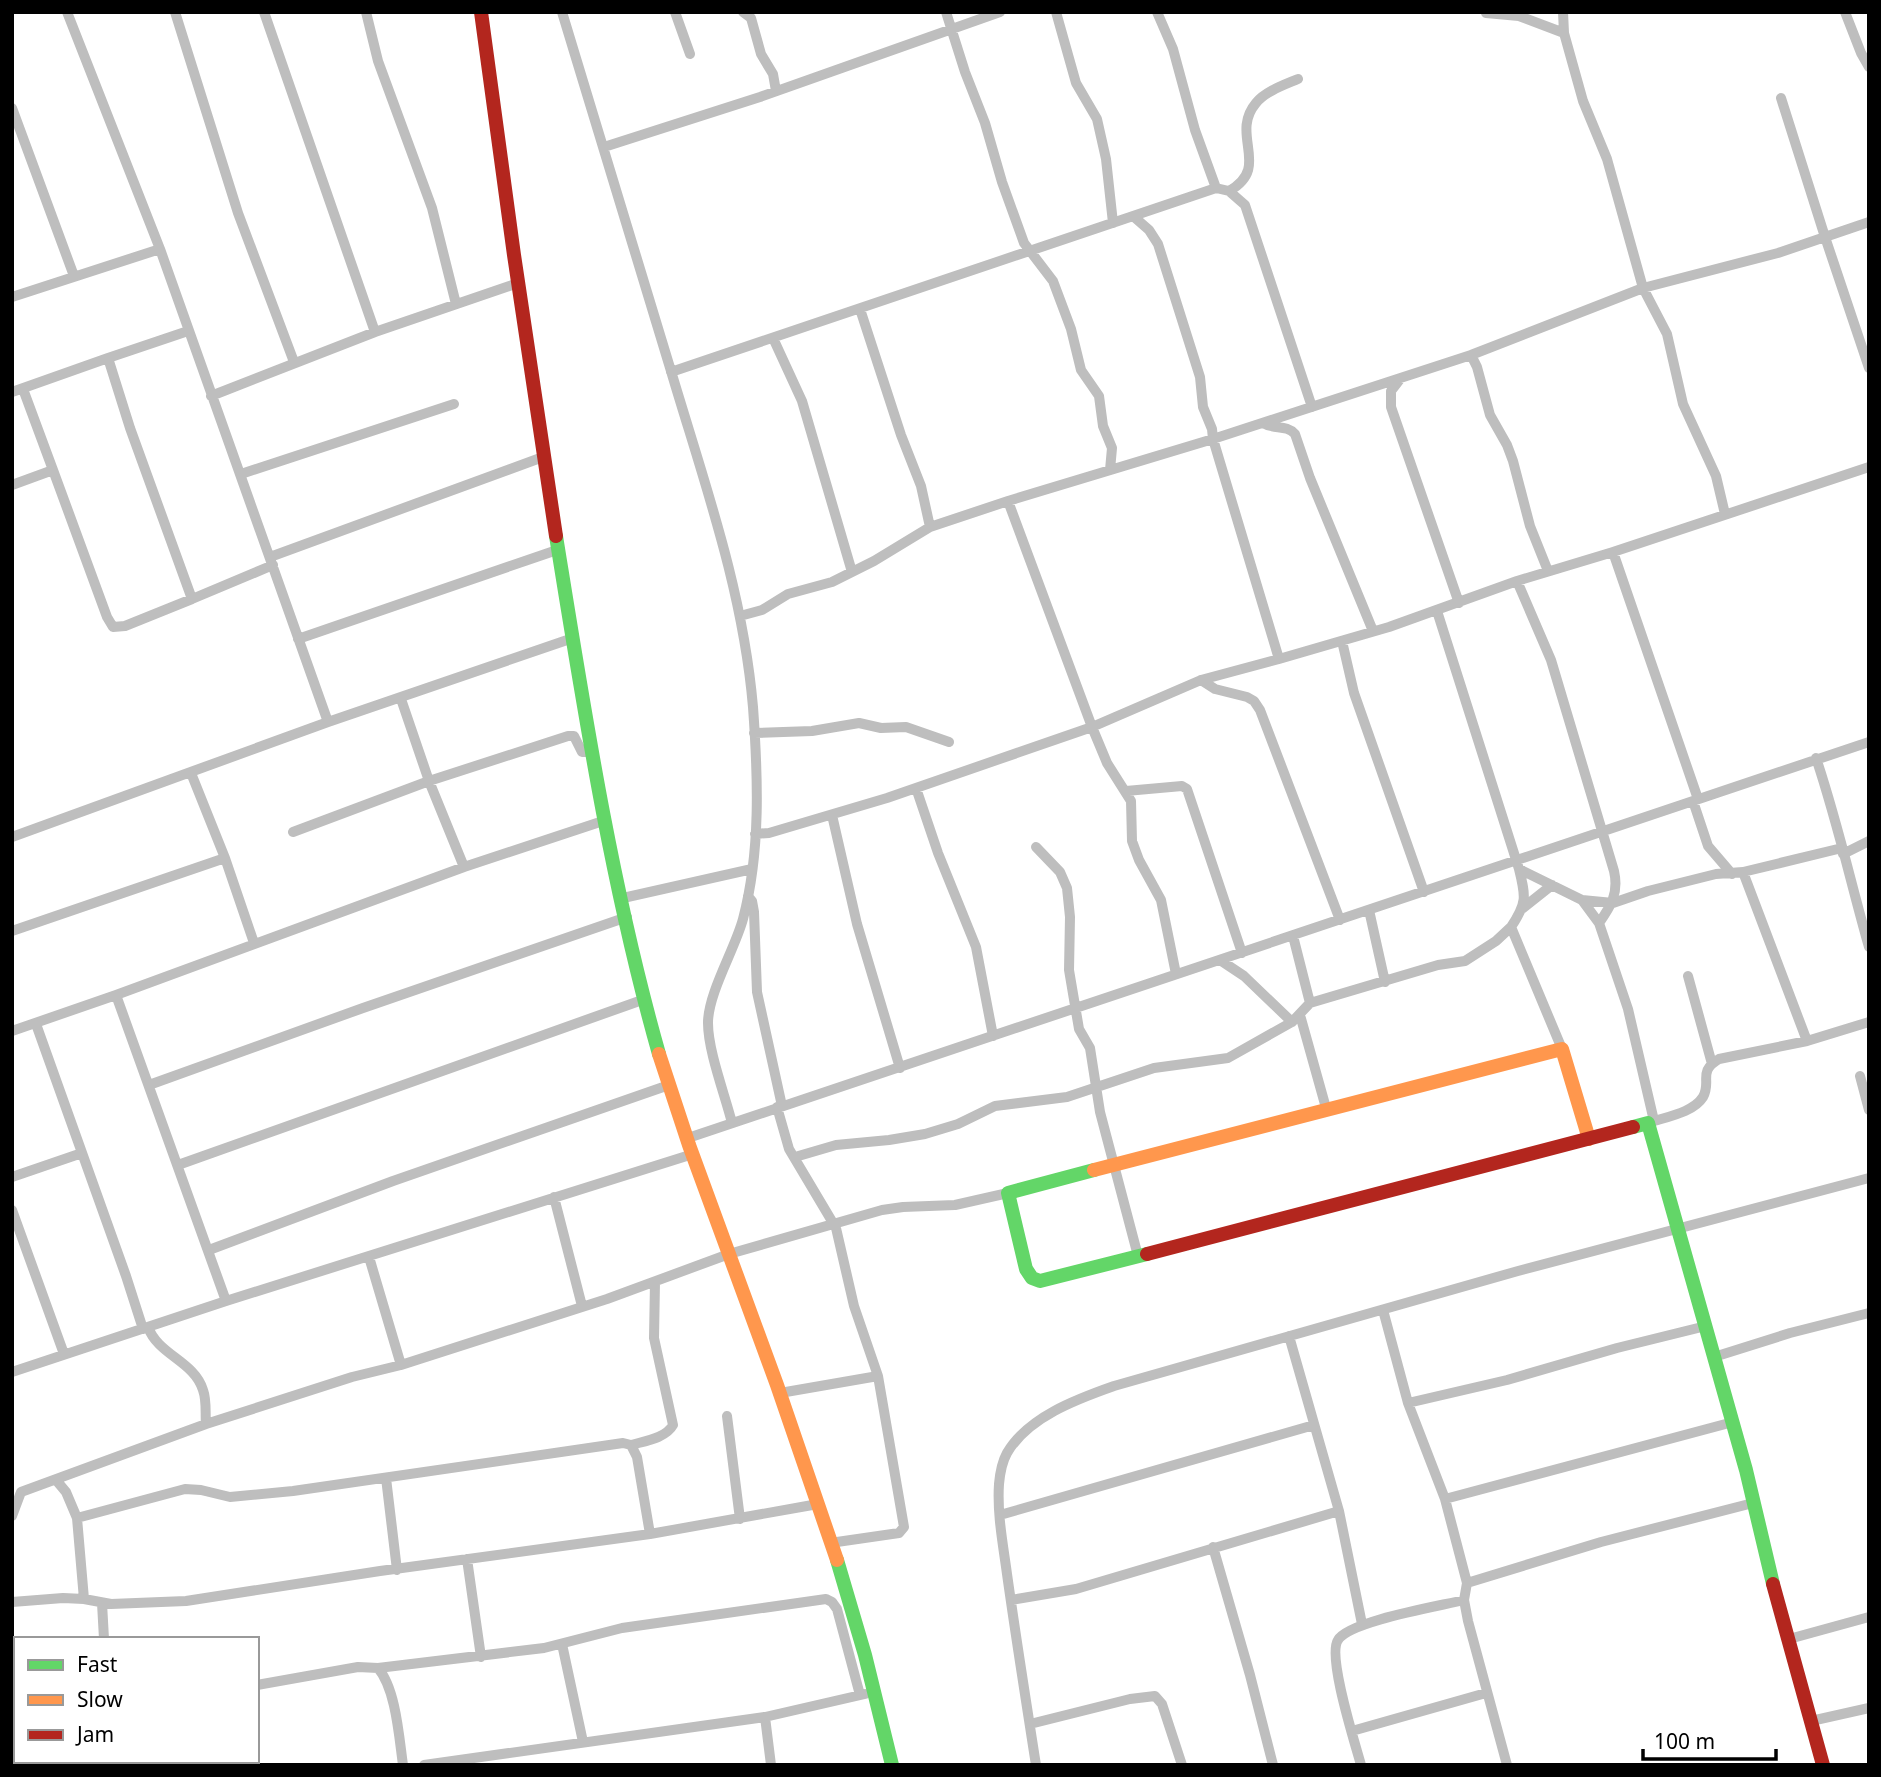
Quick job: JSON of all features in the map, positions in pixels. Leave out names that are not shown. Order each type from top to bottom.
[{"type":"street","points":[[67,12],[160,249],[328,722]]},
{"type":"street","points":[[175,12],[238,213],[294,362]]},
{"type":"street","points":[[264,12],[375,332]]},
{"type":"street","points":[[366,12],[378,61],[432,208],[456,304]]},
{"type":"street","points":[[481,12],[501,172],[557,550],[606,820],[645,999],[669,1085],[818,1504],[876,1692],[892,1765]]},
{"type":"street","points":[[562,12],[719,525],[747,660],[757,803],[752,869],[743,918],[708,1020],[732,1123]]},
{"type":"street","points":[[675,12],[690,54]]},
{"type":"street","points":[[743,12],[751,18],[761,54],[773,74],[776,91]]},
{"type":"street","points":[[946,12],[985,123],[1002,181],[1029,251],[1053,281],[1071,329],[1081,370],[1099,396],[1103,426],[1112,448],[1110,470]]},
{"type":"street","points":[[604,147],[776,91],[1000,12]]},
{"type":"street","points":[[1056,12],[1076,83],[1097,119],[1106,159],[1113,223]]},
{"type":"street","points":[[1157,12],[1173,49],[1195,130],[1216,188]]},
{"type":"street","points":[[1563,12],[1564,33],[1583,100],[1607,159],[1643,288],[1667,334],[1683,404],[1716,476],[1725,514]]},
{"type":"street","points":[[1845,12],[1869,67]]},
{"type":"street","points":[[1486,13],[1519,16],[1564,33]]},
{"type":"street","points":[[1229,191],[1243,183],[1249,172],[1247,126],[1252,108],[1264,95],[1298,79]]},
{"type":"street","points":[[1781,98],[1869,368]]},
{"type":"street","points":[[12,108],[74,276]]},
{"type":"street","points":[[671,372],[1216,188],[1229,191],[1245,205],[1312,407]]},
{"type":"street","points":[[1133,216],[1149,230],[1158,244],[1200,377],[1203,407],[1212,429],[1279,659]]},
{"type":"street","points":[[740,616],[762,610],[788,594],[832,582],[930,527],[1471,355],[1643,288],[1778,253],[1869,222]]},
{"type":"street","points":[[12,297],[160,249]]},
{"type":"street","points":[[211,396],[375,332],[519,283]]},
{"type":"street","points":[[860,309],[901,435],[921,486],[930,527]]},
{"type":"street","points":[[12,392],[188,331]]},
{"type":"street","points":[[773,338],[802,401],[852,572]]},
{"type":"street","points":[[1471,355],[1490,415],[1513,461],[1530,526],[1548,571]]},
{"type":"street","points":[[108,358],[130,428],[192,599]]},
{"type":"street","points":[[1401,378],[1391,391],[1391,407],[1459,603]]},
{"type":"street","points":[[23,389],[113,627],[122,628],[272,561],[543,457]]},
{"type":"street","points":[[242,474],[454,404]]},
{"type":"street","points":[[1264,423],[1272,427],[1284,427],[1296,434],[1310,478],[1373,631]]},
{"type":"street","points":[[755,834],[769,833],[832,815],[916,788],[1092,727],[1201,680],[1342,641],[1437,611],[1517,581],[1869,467]]},
{"type":"street","points":[[12,485],[53,470]]},
{"type":"street","points":[[1008,501],[1092,727],[1107,763],[1126,791],[1133,807],[1132,841],[1161,900],[1177,974]]},
{"type":"street","points":[[298,639],[557,550]]},
{"type":"street","points":[[1613,552],[1696,800],[1708,846],[1737,873],[1807,1041]]},
{"type":"street","points":[[1517,581],[1551,660],[1584,764],[1616,881],[1613,903],[1599,923]]},
{"type":"street","points":[[1437,611],[1518,865],[1524,890],[1523,908]]},
{"type":"street","points":[[12,837],[328,722],[573,638]]},
{"type":"street","points":[[1342,641],[1354,693],[1424,892]]},
{"type":"street","points":[[1201,680],[1214,689],[1247,697],[1254,701],[1260,710],[1340,920]]},
{"type":"street","points":[[401,699],[429,781],[464,867]]},
{"type":"street","points":[[754,733],[812,731],[859,723],[881,728],[906,727],[948,742]]},
{"type":"street","points":[[293,832],[429,781],[571,736],[577,738],[582,752],[593,752]]},
{"type":"street","points":[[688,1138],[1424,892],[1518,865],[1601,832],[1869,742]]},
{"type":"street","points":[[1816,758],[1830,800],[1869,947]]},
{"type":"street","points":[[191,773],[225,858],[254,943]]},
{"type":"street","points":[[1126,791],[1182,786],[1187,789],[1242,953]]},
{"type":"street","points":[[916,788],[938,853],[976,947],[993,1036]]},
{"type":"street","points":[[832,815],[857,924],[900,1068]]},
{"type":"street","points":[[12,1031],[464,867],[606,820]]},
{"type":"street","points":[[1518,865],[1582,900],[1613,903],[1716,874],[1737,873],[1842,851],[1869,841]]},
{"type":"street","points":[[1036,847],[1060,872],[1067,888],[1069,970],[1079,1029],[1090,1048],[1096,1088],[1138,1256]]},
{"type":"street","points":[[12,931],[225,858]]},
{"type":"street","points":[[623,898],[752,869]]},
{"type":"street","points":[[795,1157],[836,1145],[890,1140],[925,1133],[958,1124],[995,1106],[1056,1099],[1154,1068],[1227,1058],[1256,1044],[1296,1018],[1310,1003],[1438,965],[1465,961],[1496,941],[1511,927],[1523,908],[1552,885]]},
{"type":"street","points":[[748,896],[754,912],[757,992],[786,1140],[834,1223],[854,1306],[878,1376],[903,1530],[895,1534],[830,1543]]},
{"type":"street","points":[[1582,900],[1599,923],[1636,1037],[1651,1122],[1823,1765]]},
{"type":"street","points":[[1369,911],[1385,982]]},
{"type":"street","points":[[149,1085],[627,917]]},
{"type":"street","points":[[1511,927],[1562,1049],[1589,1139]]},
{"type":"street","points":[[1293,936],[1310,1003]]},
{"type":"street","points":[[1220,960],[1296,1018],[1326,1108]]},
{"type":"street","points":[[1688,976],[1712,1064]]},
{"type":"street","points":[[116,995],[226,1301]]},
{"type":"street","points":[[178,1165],[645,999]]},
{"type":"street","points":[[1008,1193],[1028,1275],[1036,1281],[1060,1277],[1651,1122],[1696,1105],[1706,1090],[1705,1074],[1712,1064],[1726,1057],[1807,1041],[1869,1022]]},
{"type":"street","points":[[36,1024],[145,1328],[159,1345],[197,1378],[204,1395],[206,1424]]},
{"type":"street","points":[[12,1516],[17,1493],[206,1424],[352,1377],[401,1365],[655,1282],[729,1254],[894,1208],[955,1205],[1008,1193],[1426,1081],[1562,1049]]},
{"type":"street","points":[[1860,1076],[1869,1110]]},
{"type":"street","points":[[209,1250],[393,1181],[669,1085]]},
{"type":"street","points":[[12,1177],[82,1153]]},
{"type":"street","points":[[12,1372],[226,1301],[693,1154]]},
{"type":"street","points":[[1037,1765],[1000,1515],[1001,1468],[1008,1451],[1026,1431],[1053,1412],[1114,1386],[1518,1271],[1869,1178]]},
{"type":"street","points":[[554,1197],[582,1306]]},
{"type":"street","points":[[12,1210],[64,1354]]},
{"type":"street","points":[[369,1257],[401,1365]]},
{"type":"street","points":[[77,1518],[185,1489],[237,1497],[386,1478],[598,1445],[631,1445],[669,1432],[673,1425],[654,1338],[655,1282]]},
{"type":"street","points":[[1383,1310],[1408,1403],[1445,1499],[1467,1583],[1464,1600],[1486,1693],[1507,1765]]},
{"type":"street","points":[[1714,1357],[1790,1333],[1869,1313]]},
{"type":"street","points":[[1408,1403],[1507,1380],[1706,1326]]},
{"type":"street","points":[[1289,1336],[1339,1511],[1362,1624]]},
{"type":"street","points":[[780,1393],[878,1376]]},
{"type":"street","points":[[727,1416],[740,1519]]},
{"type":"street","points":[[1445,1499],[1733,1422]]},
{"type":"street","points":[[1000,1515],[1314,1425]]},
{"type":"street","points":[[631,1445],[639,1463],[650,1534]]},
{"type":"street","points":[[386,1478],[397,1570]]},
{"type":"street","points":[[56,1480],[66,1492],[77,1518],[84,1599]]},
{"type":"street","points":[[1467,1583],[1601,1542],[1753,1503]]},
{"type":"street","points":[[12,1602],[84,1599],[102,1603],[186,1601],[380,1570],[397,1570],[650,1534],[818,1504]]},
{"type":"street","points":[[1011,1600],[1059,1593],[1339,1511]]},
{"type":"street","points":[[1213,1546],[1273,1765]]},
{"type":"street","points":[[467,1559],[481,1657]]},
{"type":"street","points":[[259,1685],[358,1667],[378,1668],[481,1657],[562,1644],[622,1628],[826,1600],[832,1602],[836,1609],[860,1695]]},
{"type":"street","points":[[1361,1765],[1337,1672],[1337,1640],[1362,1624],[1464,1600]]},
{"type":"street","points":[[102,1603],[104,1637]]},
{"type":"street","points":[[1788,1639],[1869,1618]]},
{"type":"street","points":[[562,1644],[583,1742]]},
{"type":"street","points":[[378,1668],[392,1699],[403,1765]]},
{"type":"street","points":[[427,1765],[765,1717],[876,1692]]},
{"type":"street","points":[[1352,1731],[1486,1693]]},
{"type":"street","points":[[1030,1724],[1130,1699],[1155,1696],[1162,1704],[1182,1765]]},
{"type":"street","points":[[1811,1721],[1869,1708]]},
{"type":"street","points":[[765,1717],[771,1765]]},
{"type":"traffic: fast","points":[[556,536],[588,731],[613,861],[659,1054]]},
{"type":"traffic: fast","points":[[1633,1127],[1648,1123],[1746,1470],[1773,1584]]},
{"type":"traffic: fast","points":[[1094,1170],[1008,1193],[1026,1269],[1032,1278],[1040,1281],[1147,1254]]},
{"type":"traffic: fast","points":[[837,1560],[865,1655],[892,1765]]},
{"type":"traffic: slow","points":[[1094,1170],[1562,1049],[1589,1139]]},
{"type":"traffic: slow","points":[[659,1054],[837,1560]]},
{"type":"traffic: jam","points":[[481,12],[556,536]]},
{"type":"traffic: jam","points":[[1147,1254],[1633,1127]]},
{"type":"traffic: jam","points":[[1773,1584],[1823,1765]]}]
